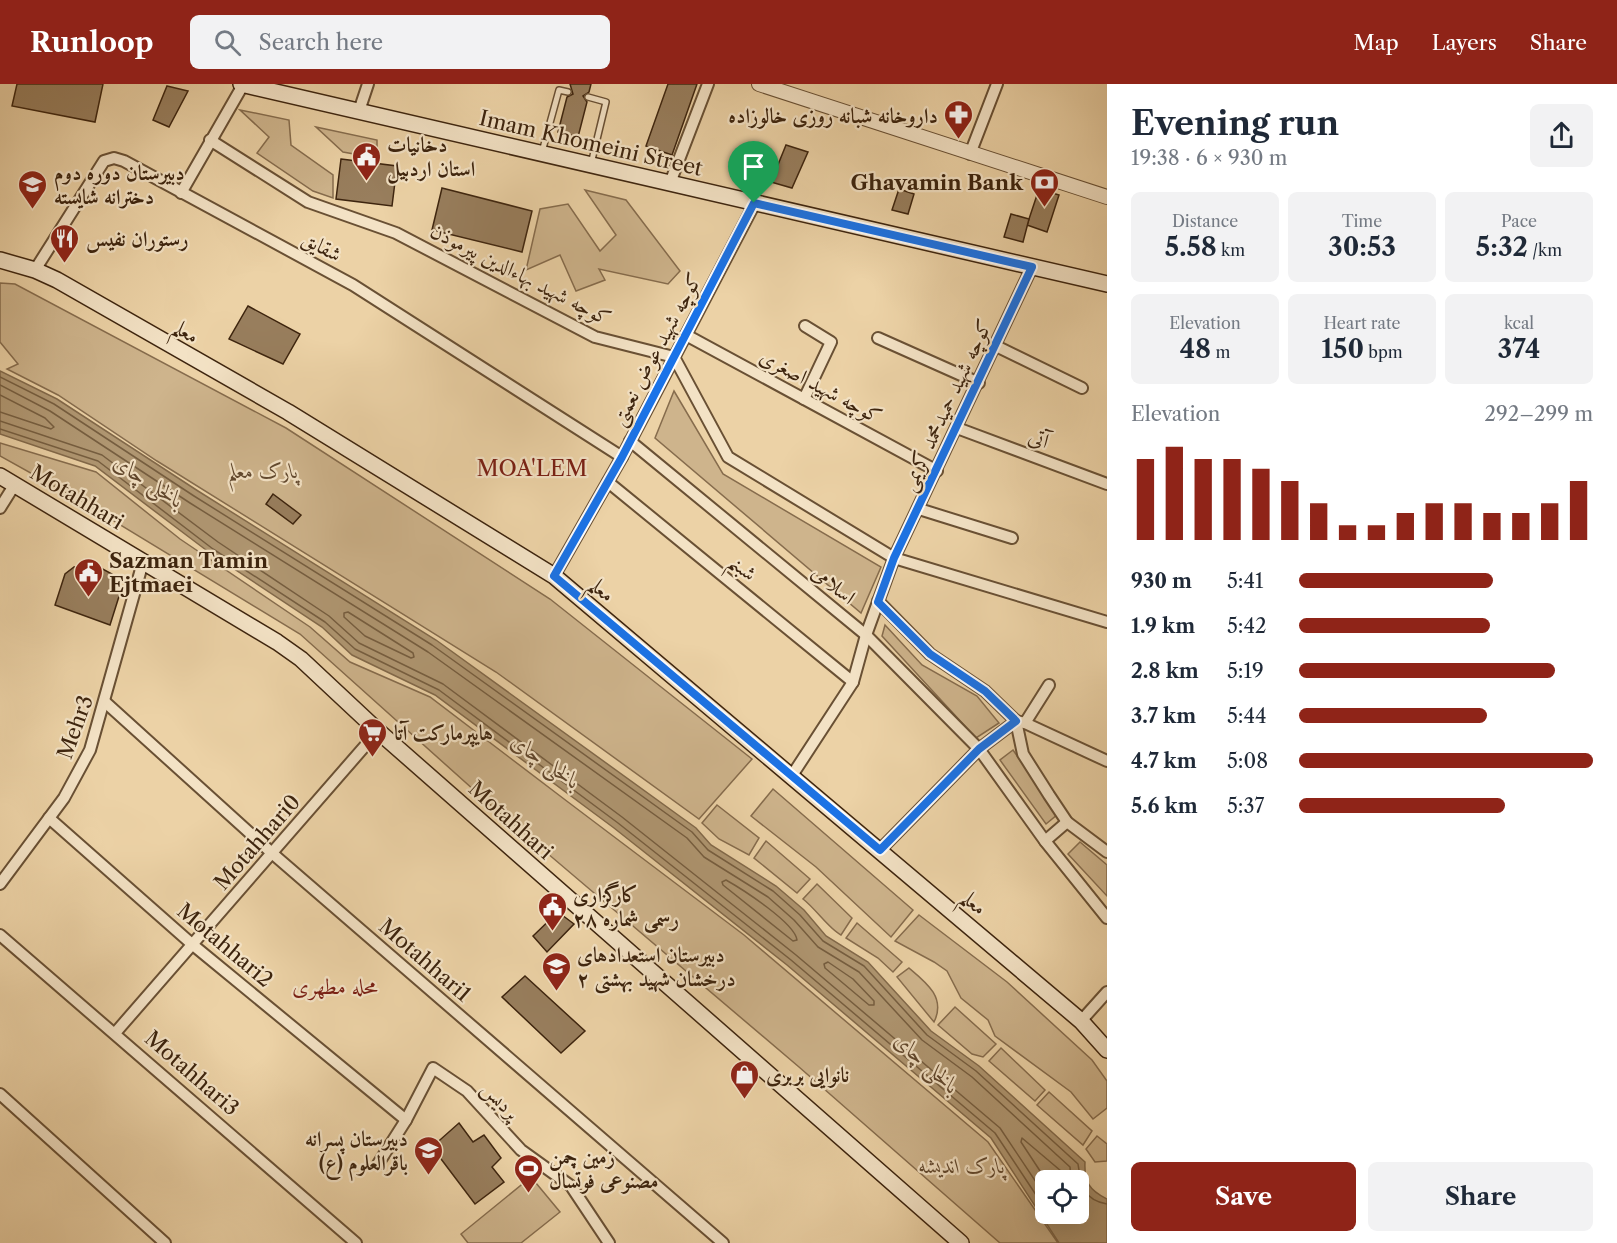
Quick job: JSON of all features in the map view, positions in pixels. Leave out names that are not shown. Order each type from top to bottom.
[{"type":"main road","name":"Imam Khomeini Street","points":[[242,84],[1107,284]]},
{"type":"main road","name":"معلم","points":[[0,260],[35,270],[57,280],[288,412],[554,576],[1081,1021],[1107,1050]]},
{"type":"main road","name":"Motahhari","points":[[0,476],[301,658],[378,731],[961,1243]]},
{"type":"street","points":[[181,193],[242,84]]},
{"type":"street","points":[[359,111],[368,84]]},
{"type":"street","points":[[670,183],[708,84]]},
{"type":"street","points":[[759,84],[1107,197]]},
{"type":"street","points":[[970,154],[996,84]]},
{"type":"street","name":"کوچه شهید بهاءالدین پیرموذن","points":[[210,140],[308,202],[396,233],[595,337],[674,357]]},
{"type":"street","name":"شقایق","points":[[35,270],[104,161],[114,158],[124,161],[353,285],[622,457]]},
{"type":"street","name":"کوچه شهید عوض نعمتی","points":[[554,576],[609,482],[754,203]]},
{"type":"street","name":"کوچه شهید حمیدمحمد کریمی","points":[[791,777],[853,682],[866,635],[894,558],[979,383],[1032,267]]},
{"type":"street","points":[[804,399],[831,342],[805,326]]},
{"type":"street","name":"کوچه شهید اصغری","points":[[686,334],[937,471]]},
{"type":"street","points":[[878,338],[979,383]]},
{"type":"street","points":[[996,346],[1082,388]]},
{"type":"street","points":[[674,357],[728,457],[894,558],[1107,622]]},
{"type":"street","name":"آتی","points":[[957,428],[1107,484]]},
{"type":"street","name":"اسلامی","points":[[630,441],[866,635],[979,749],[1046,841],[1107,918]]},
{"type":"street","name":"شبنم","points":[[609,482],[853,682]]},
{"type":"street","points":[[0,508],[15,484]]},
{"type":"street","points":[[919,509],[1012,538]]},
{"type":"street","name":"Mehr3","points":[[0,882],[49,818],[80,772],[105,702],[143,562]]},
{"type":"street","points":[[878,602],[930,654],[985,691],[1021,722],[1107,761]]},
{"type":"street","points":[[880,850],[979,749],[1021,722],[1049,685]]},
{"type":"street","name":"Motahhari1","points":[[105,702],[273,854],[723,1243]]},
{"type":"street","points":[[1021,722],[1023,754],[1067,822],[1107,852]]},
{"type":"street","name":"Motahhari0","points":[[116,1032],[378,731]]},
{"type":"street","name":"Motahhari2","points":[[49,818],[193,945],[406,1120]]},
{"type":"street","points":[[1046,841],[1067,822]]},
{"type":"street","name":"Motahhari3","points":[[0,934],[116,1032],[357,1243]]},
{"type":"street","points":[[1081,1021],[1107,992]]},
{"type":"street","name":"پردیس","points":[[378,1164],[406,1120],[433,1068],[467,1091],[521,1150],[571,1186],[609,1243]]},
{"type":"street","points":[[0,1094],[165,1243]]},
{"type":"lane","points":[[542,154],[559,90],[568,92]]},
{"type":"lane","points":[[588,97],[606,102],[591,165]]},
{"type":"green space","points":[[240,110],[289,120],[291,145],[333,175],[333,198],[313,191],[257,153],[269,137]]},
{"type":"green space","points":[[316,127],[377,140],[377,158],[343,152]]},
{"type":"green space","points":[[585,190],[626,200],[680,271],[668,284],[599,269],[605,280],[576,291],[560,255],[526,270],[540,209],[568,204],[600,251],[616,235]]},
{"type":"green space","name":"پارک معلم","points":[[0,283],[15,284],[286,428],[550,599],[752,759],[699,819],[496,672],[157,461],[58,395],[7,369],[18,364],[0,342]]},
{"type":"green space","points":[[674,391],[723,474],[881,567],[861,613],[655,438]]},
{"type":"green space","name":"پارک اندیشه","points":[[0,443],[96,472],[180,539],[310,627],[350,662],[430,697],[744,935],[988,1142],[1035,1210],[1035,1224],[1045,1224],[1058,1243],[1000,1243],[799,1067],[494,808],[300,634],[81,501],[0,456]]},
{"type":"green space","points":[[885,625],[922,665],[977,696],[999,723],[976,738],[882,636]]},
{"type":"green space","points":[[1013,750],[1058,814],[1046,824],[1000,760]]},
{"type":"green space","points":[[773,789],[913,910],[891,937],[816,867],[751,816]]},
{"type":"green space","points":[[717,805],[759,838],[749,855],[719,839],[702,823]]},
{"type":"green space","points":[[766,841],[810,879],[797,893],[754,858]]},
{"type":"green space","points":[[1080,842],[1107,865],[1107,896],[1068,854]]},
{"type":"green space","points":[[817,884],[852,918],[841,935],[803,899]]},
{"type":"green space","points":[[919,915],[1007,982],[1092,1060],[1107,1081],[1107,1108],[1093,1119],[1071,1092],[995,1036],[988,1020],[961,998],[947,971],[895,941]]},
{"type":"green space","points":[[857,923],[902,962],[893,972],[878,958],[846,938]]},
{"type":"green space","points":[[909,968],[928,985],[936,998],[938,1006],[934,1022],[897,977]]},
{"type":"green space","points":[[955,1007],[996,1044],[983,1057],[972,1054],[938,1025]]},
{"type":"green space","points":[[1001,1048],[1045,1090],[1035,1101],[989,1061]]},
{"type":"green space","points":[[1049,1092],[1092,1131],[1083,1145],[1037,1105]]},
{"type":"green space","points":[[1097,1136],[1107,1144],[1107,1161],[1095,1162],[1086,1149]]},
{"type":"green space","name":"زمین چمن مصنوعی فوتسال","points":[[531,1177],[560,1212],[521,1243],[468,1243],[461,1234]]},
{"type":"water","name":"بالخلی چای","points":[[0,371],[57,399],[198,491],[436,640],[696,828],[711,845],[776,886],[804,910],[826,936],[868,962],[931,1031],[979,1066],[1085,1162],[1085,1170],[1035,1170],[1035,1206],[991,1138],[787,965],[614,828],[435,695],[352,655],[322,627],[210,553],[95,466],[0,434]]},
{"type":"water","points":[[1089,1185],[1107,1199],[1107,1243],[1059,1243],[1047,1224],[1089,1224]]},
{"type":"building","points":[[17,84],[103,84],[95,122],[12,106]]},
{"type":"building","points":[[570,84],[591,84],[589,92],[583,96],[587,102],[578,137],[558,132],[567,97],[573,94]]},
{"type":"building","points":[[668,84],[697,84],[672,155],[646,146]]},
{"type":"building","points":[[167,86],[188,91],[169,127],[153,120]]},
{"type":"building","points":[[786,145],[808,152],[792,188],[771,182]]},
{"type":"building","name":"دخانیات استان اردبیل","points":[[341,159],[397,166],[392,206],[336,199]]},
{"type":"building","points":[[442,188],[532,211],[522,252],[432,230]]},
{"type":"building","points":[[899,189],[914,194],[908,214],[892,210]]},
{"type":"building","name":"Ghavamin Bank","points":[[1039,189],[1059,195],[1047,232],[1027,225]]},
{"type":"building","points":[[1011,214],[1029,219],[1023,242],[1004,237]]},
{"type":"building","points":[[248,306],[300,334],[283,364],[229,339]]},
{"type":"building","points":[[273,494],[301,515],[293,524],[266,504]]},
{"type":"building","name":"Sazman Tamin Ejtmaei","points":[[74,567],[99,567],[112,574],[121,590],[110,625],[55,605],[65,574]]},
{"type":"building","name":"کارگزاری رسمی شماره ۲۸","points":[[558,912],[574,924],[547,952],[533,936]]},
{"type":"building","points":[[525,976],[585,1031],[561,1053],[502,997]]},
{"type":"building","points":[[459,1123],[473,1142],[484,1135],[501,1158],[492,1167],[504,1182],[475,1204],[432,1147]]},
{"type":"place","name":"داروخانه شبانه روزی خالوزاده","points":[[959,140]]},
{"type":"place","name":"دخانیات استان اردبیل","points":[[366,182]]},
{"type":"place","name":"Ghavamin Bank","points":[[1044,208]]},
{"type":"place","name":"دبیرستان دوره دوم دخترانه شایسته","points":[[33,210]]},
{"type":"place","name":"رستوران نفیس","points":[[65,264]]},
{"type":"place","name":"Sazman Tamin Ejtmaei","points":[[88,598]]},
{"type":"place","name":"هایپرمارکت آتا","points":[[373,758]]},
{"type":"place","name":"کارگزاری رسمی شماره ۲۸","points":[[552,932]]},
{"type":"place","name":"دبیرستان استعدادهای درخشان شهید بهشتی ۲","points":[[556,992]]},
{"type":"place","name":"نانوایی بربری","points":[[745,1100]]},
{"type":"place","name":"دبیرستان پسرانه باقرالعلوم (ع)","points":[[429,1176]]},
{"type":"place","name":"زمین چمن مصنوعی فوتسال","points":[[528,1194]]},
{"type":"district","name":"MOA'LEM","points":[[532,468]]},
{"type":"district","name":"محله مطهری","points":[[335,986]]},
{"type":"route","points":[[754,203],[1032,267],[979,383],[894,558],[878,602],[930,654],[985,691],[1016,721],[979,749],[880,850],[554,576],[609,482],[754,203]]}]
